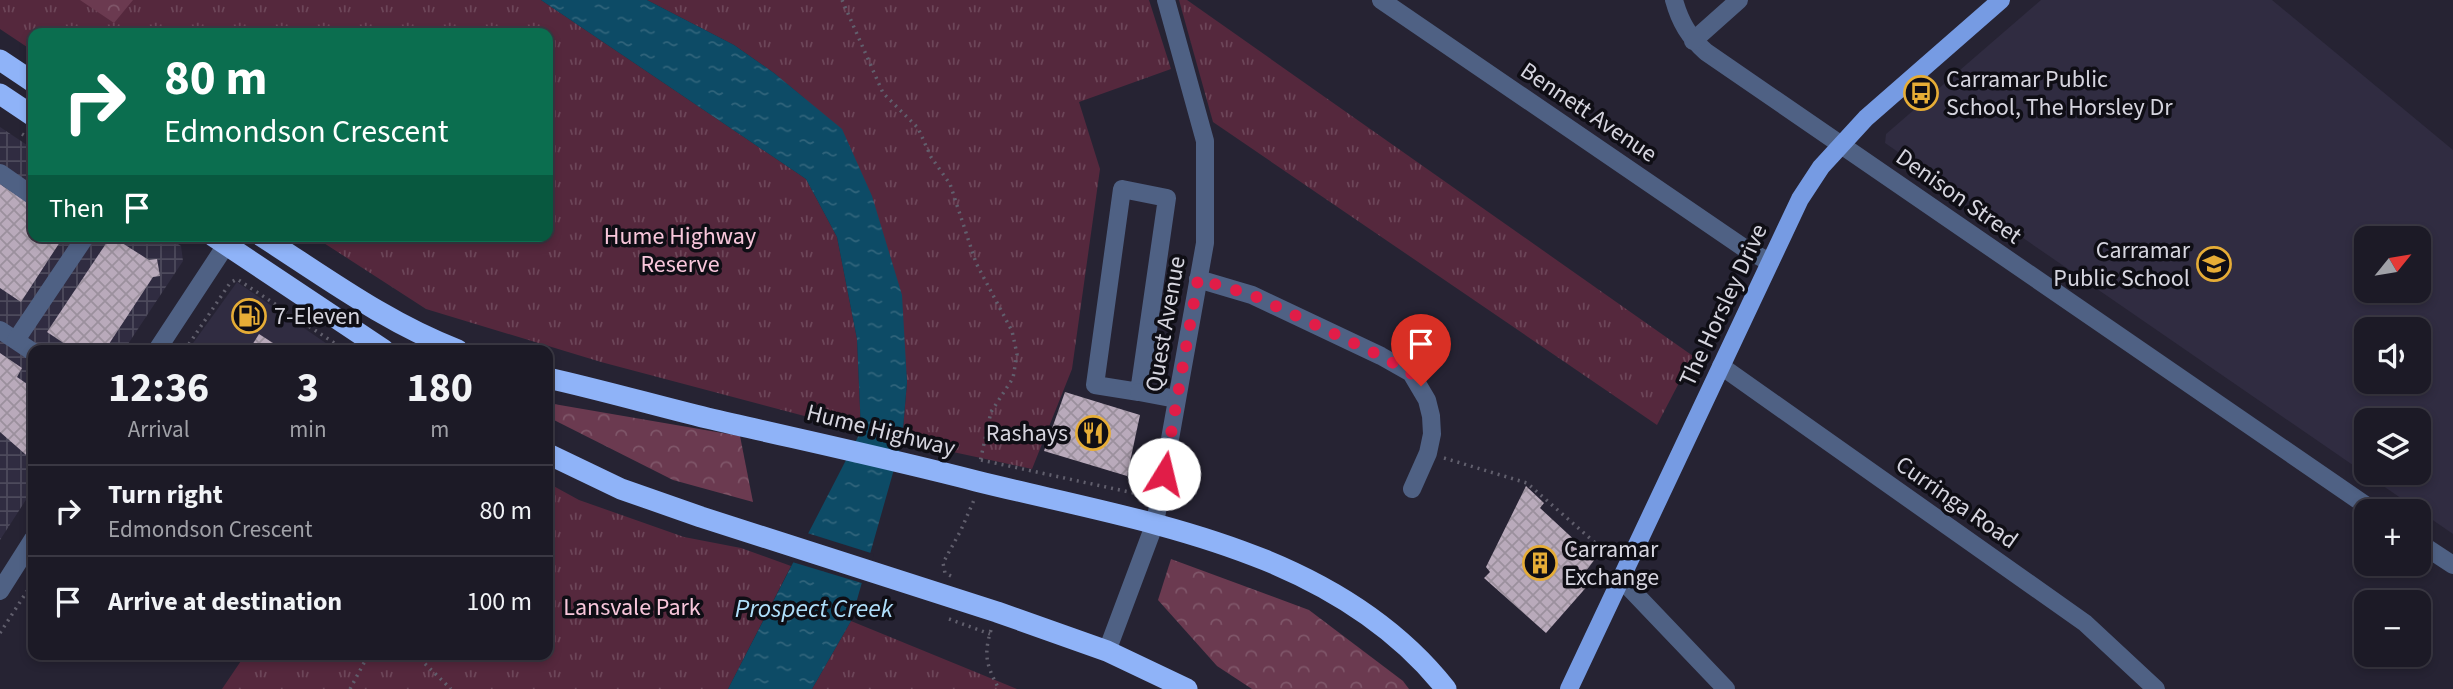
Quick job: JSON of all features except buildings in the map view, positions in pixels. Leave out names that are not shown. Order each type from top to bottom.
[{"type":"highway","points":[[0,60],[28,79]]},
{"type":"highway","points":[[0,94],[28,113]]},
{"type":"highway","points":[[222,242],[376,345]]},
{"type":"highway","points":[[270,242],[370,307],[447,345]]},
{"type":"highway","name":"Hume Highway","points":[[553,379],[1155,523],[1285,568],[1352,603],[1418,657],[1447,689]]},
{"type":"highway","points":[[553,456],[621,489],[747,532],[914,583],[1107,652],[1187,689]]},
{"type":"main road","name":"The Horsley Drive","points":[[1569,689],[1800,199],[1840,144],[1866,117],[2001,0]]},
{"type":"street","name":"Quest Avenue","points":[[1107,652],[1155,523],[1205,243],[1205,141],[1166,0]]},
{"type":"street","name":"Bennett Avenue","points":[[1381,0],[1746,250],[1770,262]]},
{"type":"street","name":"Denison Street","points":[[1674,0],[1685,29],[1693,41],[2357,499]]},
{"type":"street","points":[[1693,41],[1739,0]]},
{"type":"street","points":[[0,173],[28,187]]},
{"type":"street","points":[[1139,392],[1167,198],[1122,189],[1095,385],[1176,399]]},
{"type":"street","points":[[16,340],[82,242]]},
{"type":"street","points":[[160,345],[219,242]]},
{"type":"street","points":[[1198,279],[1252,295],[1411,373],[1424,393],[1432,416],[1428,453],[1412,489]]},
{"type":"street","points":[[0,330],[28,348]]},
{"type":"street","name":"Curringa Road","points":[[1721,366],[2085,623],[2156,689]]},
{"type":"street","points":[[0,591],[28,547]]},
{"type":"street","points":[[2431,551],[2453,565]]},
{"type":"street","points":[[1621,579],[1726,689]]},
{"type":"path","points":[[842,0],[883,93],[918,128],[931,157],[950,184],[976,263],[1012,331],[1017,354],[1013,378],[991,412],[980,470]]},
{"type":"path","points":[[188,345],[229,283],[237,279],[337,345]]},
{"type":"path","points":[[1428,453],[1527,483],[1609,555]]},
{"type":"path","points":[[981,460],[1160,499]]},
{"type":"path","points":[[0,633],[28,590]]},
{"type":"path","points":[[351,689],[365,660]]},
{"type":"path","points":[[421,660],[451,689]]},
{"type":"shaded area","name":"Carramar Public School","points":[[2041,0],[2272,0],[2453,150],[2453,534],[2431,519],[2431,499],[2402,499],[2382,485],[2431,485],[2431,408],[2354,408],[2354,466],[1885,143],[1886,134]]},
{"type":"shaded area","points":[[0,127],[28,146],[28,242],[175,242],[181,246],[183,261],[127,345],[28,345],[28,497],[0,540]]},
{"type":"shaded area","name":"7-Eleven","points":[[237,282],[329,345],[192,345]]},
{"type":"green space","name":"Hume Highway Reserve","points":[[0,0],[541,0],[806,179],[837,237],[857,339],[861,431],[601,362],[553,347],[553,345],[545,345],[426,309],[322,242],[553,242],[553,28],[28,28],[28,48],[0,29]]},
{"type":"green space","points":[[80,0],[133,0],[114,23]]},
{"type":"green space","points":[[647,0],[1149,0],[1171,69],[1079,102],[1100,169],[1072,369],[1032,469],[902,441],[907,382],[904,346],[804,98],[734,45]]},
{"type":"green space","points":[[1179,0],[1187,0],[1693,356],[1657,425],[1213,122]]},
{"type":"green space","points":[[553,404],[740,436],[753,502],[673,480],[553,420]]},
{"type":"green space","name":"Lansvale Park","points":[[553,486],[579,500],[684,537],[741,548],[791,566],[728,689],[222,689],[242,660],[553,660]]},
{"type":"green space","points":[[1171,559],[1309,610],[1403,681],[1409,689],[1252,689],[1217,666],[1158,600]]},
{"type":"green space","points":[[851,621],[1017,689],[812,689]]},
{"type":"water","name":"Prospect Creek","points":[[541,0],[647,0],[734,45],[774,73],[842,129],[872,196],[902,295],[907,382],[902,441],[851,621],[812,689],[728,689],[861,431],[857,339],[837,237],[806,179]]},
{"type":"pier","points":[[804,532],[874,554],[865,584],[789,561]]},
{"type":"place","name":"Carramar Public School, The Horsley Dr","points":[[1921,93]]},
{"type":"place","name":"Carramar Public School","points":[[2214,264]]},
{"type":"place","name":"7-Eleven","points":[[249,316]]},
{"type":"place","name":"Rashays","points":[[1093,433]]},
{"type":"place","name":"Carramar Exchange","points":[[1540,563]]},
{"type":"route","points":[[1164,474],[1198,279],[1252,295],[1381,356],[1411,373],[1421,386]]}]
